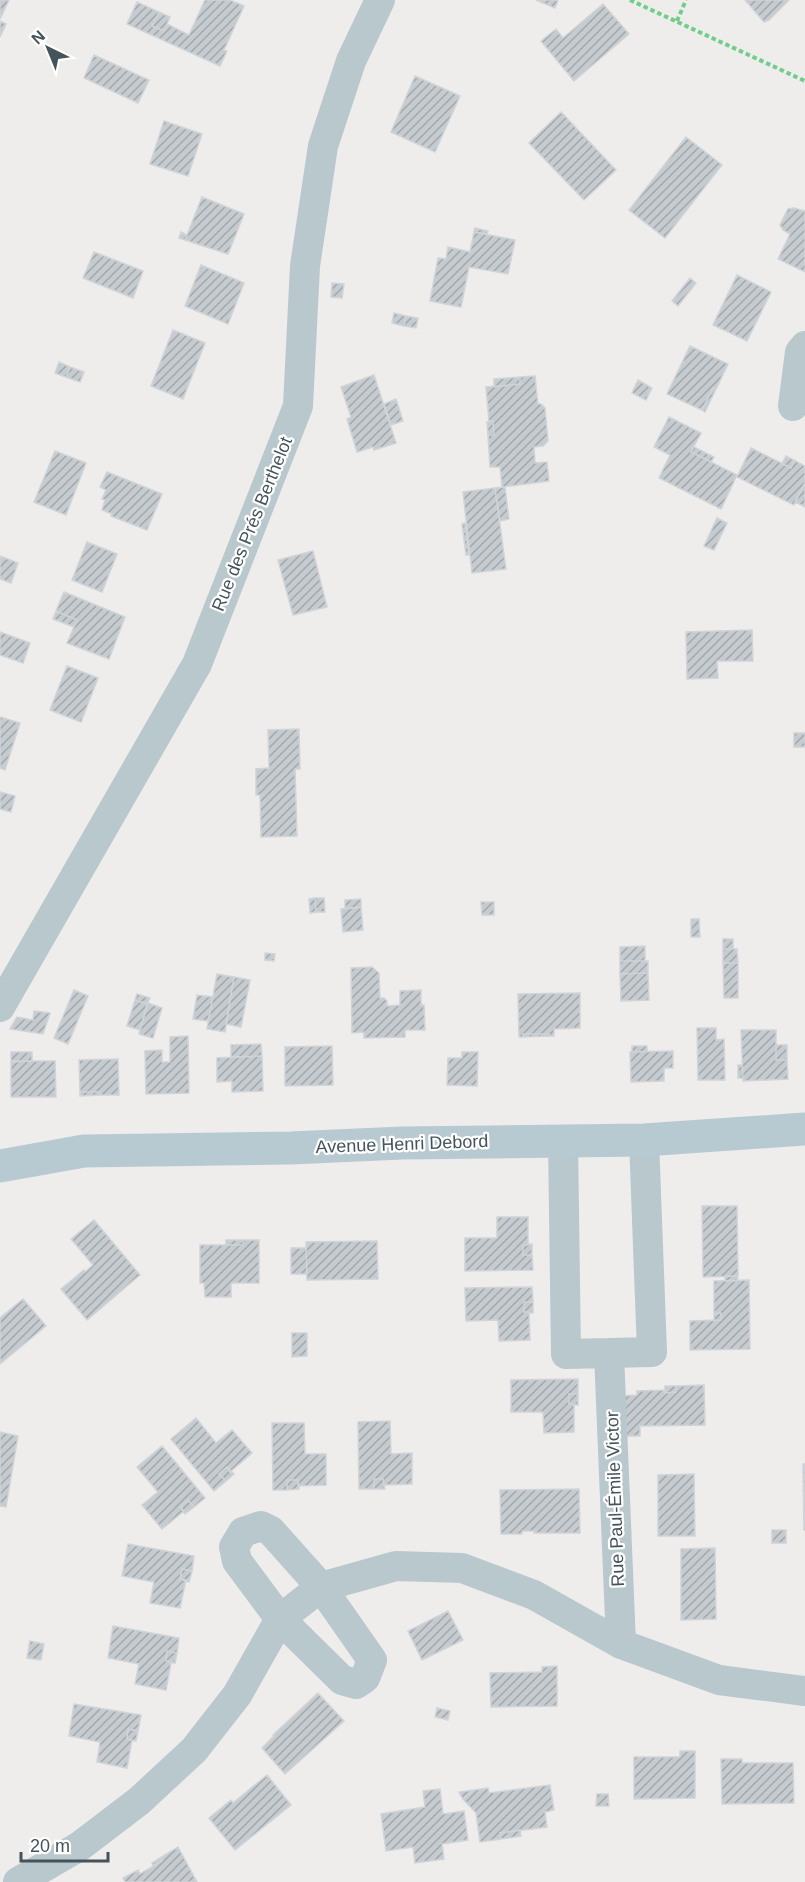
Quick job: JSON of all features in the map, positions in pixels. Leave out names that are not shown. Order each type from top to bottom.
[{"type":"street","name":"Rue des Prés Berthelot","points":[[0,1007],[197,663],[298,406],[305,266],[322,146],[351,61],[380,0]]},
{"type":"street","points":[[793,406],[800,352],[805,346]]},
{"type":"street","name":"Avenue Henri Debord","points":[[0,1166],[84,1151],[644,1140],[805,1129]]},
{"type":"street","points":[[563,1140],[566,1354],[651,1352],[644,1140]]},
{"type":"street","name":"Rue Paul-Émile Victor","points":[[609,1353],[621,1644]]},
{"type":"street","points":[[261,1526],[271,1531],[321,1587],[372,1660],[365,1678],[356,1684],[342,1680],[280,1619],[237,1561],[234,1547],[243,1532],[261,1526]]},
{"type":"street","points":[[18,1882],[80,1846],[139,1801],[194,1750],[237,1695],[280,1619],[321,1587],[396,1566],[462,1568],[534,1595],[621,1644],[719,1680],[805,1691]]},
{"type":"path","points":[[630,0],[805,81]]},
{"type":"path","points":[[677,21],[686,0]]},
{"type":"building","points":[[0,0],[9,0],[0,19]]},
{"type":"building","points":[[205,0],[230,0],[244,6],[224,50],[227,51],[220,66],[127,24],[137,2],[159,12],[152,26],[164,31],[167,24],[189,35]]},
{"type":"building","points":[[536,0],[558,0],[555,8]]},
{"type":"building","points":[[745,0],[789,0],[769,20],[764,22]]},
{"type":"building","points":[[603,4],[629,34],[574,81],[541,41],[556,29],[563,38]]},
{"type":"building","points":[[159,12],[170,17],[164,31],[152,26]]},
{"type":"building","points":[[0,21],[6,24],[0,37]]},
{"type":"building","points":[[94,55],[149,80],[138,103],[84,78]]},
{"type":"building","points":[[415,76],[460,96],[435,152],[391,132]]},
{"type":"building","points":[[561,112],[616,170],[584,200],[529,143]]},
{"type":"building","points":[[164,121],[202,134],[188,176],[150,164]]},
{"type":"building","points":[[686,137],[722,165],[665,238],[629,210]]},
{"type":"building","points":[[202,197],[244,214],[228,254],[185,240]]},
{"type":"building","points":[[788,209],[805,211],[805,272],[778,259],[790,234],[780,225]]},
{"type":"building","points":[[475,228],[488,231],[487,234],[474,232]]},
{"type":"building","points":[[181,232],[187,235],[185,240],[179,238]]},
{"type":"building","points":[[474,232],[515,240],[508,274],[469,267],[461,307],[430,301],[438,258],[446,259],[448,247],[470,252]]},
{"type":"building","points":[[94,252],[143,271],[133,298],[83,278]]},
{"type":"building","points":[[201,265],[244,283],[228,324],[185,306]]},
{"type":"building","points":[[737,275],[771,292],[747,341],[713,325]]},
{"type":"building","points":[[690,278],[696,283],[678,306],[672,301]]},
{"type":"building","points":[[332,283],[344,284],[342,298],[331,297]]},
{"type":"building","points":[[394,313],[406,316],[404,326],[392,323]]},
{"type":"building","points":[[406,316],[418,318],[416,328],[404,326]]},
{"type":"building","points":[[173,330],[205,343],[183,399],[151,386]]},
{"type":"building","points":[[690,346],[728,364],[716,389],[713,388],[702,410],[667,394]]},
{"type":"building","points":[[59,362],[70,367],[66,377],[55,373]]},
{"type":"building","points":[[70,367],[84,372],[80,382],[66,377]]},
{"type":"building","points":[[374,375],[396,443],[374,450],[373,447],[357,452],[347,419],[351,417],[341,387]]},
{"type":"building","points":[[535,376],[538,404],[545,408],[548,441],[543,446],[534,447],[535,463],[547,462],[549,481],[502,487],[500,467],[490,467],[488,435],[494,435],[493,421],[489,422],[486,387],[520,384],[520,377]]},
{"type":"building","points":[[520,377],[520,384],[494,387],[494,379]]},
{"type":"building","points":[[638,380],[652,388],[646,400],[632,393]]},
{"type":"building","points":[[713,388],[716,389],[705,412],[702,410]]},
{"type":"building","points":[[396,399],[403,421],[391,425],[384,404]]},
{"type":"building","points":[[669,417],[701,433],[691,452],[737,475],[721,509],[659,478],[670,455],[654,447]]},
{"type":"building","points":[[493,421],[494,435],[488,435],[487,422]]},
{"type":"building","points":[[694,447],[714,457],[711,462],[691,452]]},
{"type":"building","points":[[751,448],[791,468],[794,460],[805,466],[805,482],[794,505],[737,477]]},
{"type":"building","points":[[55,451],[86,463],[66,515],[34,502]]},
{"type":"building","points":[[786,456],[794,460],[791,468],[782,464]]},
{"type":"building","points":[[107,472],[162,494],[147,530],[111,516],[112,514],[102,510],[105,500],[102,499],[106,490],[100,487]]},
{"type":"building","points":[[805,482],[805,507],[795,502]]},
{"type":"building","points":[[505,487],[509,519],[500,521],[495,488]]},
{"type":"building","points":[[495,488],[506,569],[472,573],[463,492]]},
{"type":"building","points":[[717,518],[727,523],[714,550],[704,546]]},
{"type":"building","points":[[465,523],[469,555],[466,555],[462,524]]},
{"type":"building","points":[[87,542],[117,554],[102,592],[72,580]]},
{"type":"building","points":[[313,551],[327,607],[293,615],[278,560]]},
{"type":"building","points":[[0,556],[18,563],[11,583],[0,579]]},
{"type":"building","points":[[64,592],[125,617],[109,659],[67,643],[77,620],[56,611]]},
{"type":"building","points":[[56,611],[77,620],[74,627],[53,619]]},
{"type":"building","points":[[752,630],[753,661],[717,661],[718,678],[687,679],[686,632]]},
{"type":"building","points":[[0,632],[30,643],[23,663],[0,655]]},
{"type":"building","points":[[67,666],[98,678],[81,722],[50,710]]},
{"type":"building","points":[[0,717],[20,723],[5,770],[0,768]]},
{"type":"building","points":[[299,729],[300,769],[295,769],[297,836],[261,837],[260,795],[256,795],[256,769],[269,768],[268,730]]},
{"type":"building","points":[[794,733],[805,733],[805,747],[794,747]]},
{"type":"building","points":[[0,792],[15,796],[11,812],[0,809]]},
{"type":"building","points":[[315,898],[324,898],[325,912],[316,912]]},
{"type":"building","points":[[315,898],[316,912],[310,913],[309,899]]},
{"type":"building","points":[[361,899],[361,907],[345,909],[345,900]]},
{"type":"building","points":[[481,902],[494,902],[494,915],[482,915]]},
{"type":"building","points":[[361,907],[363,930],[343,932],[341,909]]},
{"type":"building","points":[[691,919],[699,919],[700,937],[691,937]]},
{"type":"building","points":[[723,939],[733,939],[733,949],[723,949]]},
{"type":"building","points":[[645,946],[645,961],[620,961],[620,947]]},
{"type":"building","points":[[723,949],[737,949],[738,963],[723,963]]},
{"type":"building","points":[[265,953],[275,954],[274,961],[265,960]]},
{"type":"building","points":[[620,961],[648,961],[648,973],[620,974]]},
{"type":"building","points":[[723,963],[738,963],[738,998],[724,998]]},
{"type":"building","points":[[372,967],[379,973],[380,998],[387,1001],[387,1006],[400,1005],[400,991],[421,990],[425,1030],[405,1030],[405,1037],[364,1038],[364,1032],[352,1033],[351,968]]},
{"type":"building","points":[[648,973],[649,1000],[621,1001],[620,974]]},
{"type":"building","points":[[217,974],[234,977],[225,1032],[207,1029]]},
{"type":"building","points":[[234,977],[250,980],[241,1027],[226,1024]]},
{"type":"building","points":[[74,990],[88,996],[68,1044],[54,1038]]},
{"type":"building","points":[[580,993],[580,1028],[554,1029],[554,1036],[523,1034],[523,1037],[519,1037],[518,994]]},
{"type":"building","points":[[137,994],[150,998],[147,1004],[135,1000]]},
{"type":"building","points":[[197,995],[213,997],[208,1021],[193,1019]]},
{"type":"building","points":[[135,1000],[147,1004],[140,1030],[127,1026]]},
{"type":"building","points":[[148,1003],[162,1008],[153,1038],[139,1034]]},
{"type":"building","points":[[34,1011],[50,1013],[43,1034],[10,1029],[17,1017],[33,1020]]},
{"type":"building","points":[[697,1028],[716,1028],[716,1040],[724,1039],[725,1080],[698,1080]]},
{"type":"building","points":[[741,1030],[776,1030],[776,1060],[787,1060],[788,1079],[743,1081]]},
{"type":"building","points":[[523,1034],[549,1034],[549,1036],[523,1037]]},
{"type":"building","points":[[188,1036],[189,1093],[146,1094],[145,1051],[162,1050],[162,1062],[170,1062],[170,1037]]},
{"type":"building","points":[[261,1044],[262,1056],[231,1057],[231,1045]]},
{"type":"building","points":[[776,1045],[787,1045],[787,1060],[776,1060]]},
{"type":"building","points":[[332,1046],[333,1085],[285,1086],[285,1047]]},
{"type":"building","points":[[632,1046],[647,1046],[647,1052],[632,1052]]},
{"type":"building","points":[[673,1051],[673,1068],[664,1068],[664,1081],[631,1082],[630,1052]]},
{"type":"building","points":[[11,1052],[32,1052],[32,1061],[11,1061]]},
{"type":"building","points":[[462,1052],[478,1052],[477,1086],[447,1085],[448,1058],[462,1058]]},
{"type":"building","points":[[262,1056],[263,1091],[232,1092],[232,1081],[217,1082],[217,1058]]},
{"type":"building","points":[[118,1059],[119,1095],[80,1092],[79,1060]]},
{"type":"building","points":[[55,1061],[56,1097],[11,1097],[11,1062]]},
{"type":"building","points":[[738,1065],[742,1065],[743,1078],[738,1078]]},
{"type":"building","points":[[80,1092],[100,1092],[100,1095],[80,1096]]},
{"type":"building","points":[[702,1206],[737,1206],[738,1276],[703,1277]]},
{"type":"building","points":[[497,1217],[528,1217],[528,1245],[523,1245],[523,1255],[532,1255],[533,1270],[465,1271],[465,1238],[497,1238]]},
{"type":"building","points":[[94,1220],[140,1275],[87,1320],[61,1289],[93,1265],[71,1239]]},
{"type":"building","points":[[226,1240],[243,1240],[243,1245],[226,1245]]},
{"type":"building","points":[[243,1240],[259,1240],[259,1283],[231,1283],[231,1297],[205,1297],[204,1283],[200,1283],[200,1245],[243,1245]]},
{"type":"building","points":[[377,1241],[378,1279],[307,1280],[306,1242]]},
{"type":"building","points":[[532,1244],[532,1255],[523,1255],[523,1245]]},
{"type":"building","points":[[291,1248],[306,1248],[307,1274],[291,1274]]},
{"type":"building","points":[[725,1276],[738,1276],[737,1281],[725,1281]]},
{"type":"building","points":[[749,1280],[750,1349],[690,1350],[690,1321],[721,1320],[721,1313],[714,1314],[714,1281]]},
{"type":"building","points":[[532,1287],[533,1302],[524,1302],[524,1312],[529,1312],[530,1340],[499,1341],[498,1320],[466,1321],[465,1288]]},
{"type":"building","points":[[23,1299],[46,1326],[0,1364],[0,1318]]},
{"type":"building","points":[[524,1302],[533,1302],[533,1313],[524,1312]]},
{"type":"building","points":[[721,1313],[721,1320],[714,1321],[714,1314]]},
{"type":"building","points":[[292,1333],[307,1333],[307,1356],[292,1357]]},
{"type":"building","points":[[578,1379],[578,1394],[569,1394],[569,1404],[574,1404],[574,1432],[544,1433],[543,1412],[511,1412],[511,1380]]},
{"type":"building","points":[[704,1385],[705,1425],[640,1426],[640,1436],[622,1436],[622,1396],[637,1395],[637,1391],[676,1392],[676,1386]]},
{"type":"building","points":[[665,1386],[676,1386],[676,1392],[665,1393]]},
{"type":"building","points":[[569,1394],[578,1394],[578,1405],[569,1404]]},
{"type":"building","points":[[196,1418],[216,1443],[232,1430],[252,1453],[230,1472],[227,1467],[219,1474],[226,1481],[214,1491],[171,1439]]},
{"type":"building","points":[[390,1421],[391,1454],[412,1453],[412,1484],[384,1485],[383,1479],[374,1479],[374,1489],[359,1489],[358,1422]]},
{"type":"building","points":[[272,1423],[304,1423],[305,1454],[326,1454],[326,1485],[298,1486],[298,1480],[287,1480],[287,1490],[273,1490]]},
{"type":"building","points":[[0,1432],[18,1436],[6,1507],[0,1506]]},
{"type":"building","points":[[162,1446],[205,1498],[194,1507],[188,1500],[180,1507],[184,1511],[162,1529],[142,1505],[158,1492],[137,1467]]},
{"type":"building","points":[[803,1464],[805,1464],[805,1530],[804,1530]]},
{"type":"building","points":[[227,1467],[234,1474],[226,1481],[219,1474]]},
{"type":"building","points":[[694,1474],[695,1536],[658,1536],[658,1475]]},
{"type":"building","points":[[374,1479],[383,1479],[385,1489],[374,1489]]},
{"type":"building","points":[[287,1480],[298,1480],[299,1489],[287,1490]]},
{"type":"building","points":[[579,1489],[580,1533],[522,1531],[522,1534],[501,1534],[500,1490]]},
{"type":"building","points":[[188,1500],[194,1507],[185,1514],[180,1507]]},
{"type":"building","points":[[772,1530],[786,1530],[786,1543],[772,1543]]},
{"type":"building","points":[[128,1544],[194,1556],[192,1571],[182,1569],[180,1579],[186,1580],[180,1608],[150,1603],[154,1582],[122,1576]]},
{"type":"building","points":[[715,1548],[716,1619],[681,1620],[681,1549]]},
{"type":"building","points":[[182,1569],[192,1571],[189,1582],[180,1579]]},
{"type":"building","points":[[448,1611],[463,1640],[422,1660],[408,1631]]},
{"type":"building","points":[[113,1626],[179,1638],[177,1653],[167,1651],[166,1661],[171,1663],[166,1690],[135,1684],[139,1664],[108,1658]]},
{"type":"building","points":[[30,1641],[44,1644],[41,1660],[27,1658]]},
{"type":"building","points":[[167,1651],[177,1653],[175,1663],[166,1661]]},
{"type":"building","points":[[557,1666],[557,1706],[491,1707],[490,1673],[542,1672],[542,1667]]},
{"type":"building","points":[[318,1693],[344,1721],[285,1774],[262,1748]]},
{"type":"building","points":[[74,1704],[141,1715],[138,1731],[128,1729],[127,1739],[132,1740],[127,1768],[97,1762],[100,1742],[69,1736]]},
{"type":"building","points":[[437,1708],[450,1711],[448,1720],[435,1717]]},
{"type":"building","points":[[128,1729],[138,1731],[136,1741],[127,1739]]},
{"type":"building","points":[[680,1751],[695,1751],[695,1798],[634,1799],[634,1757],[680,1757]]},
{"type":"building","points":[[721,1759],[742,1759],[742,1763],[793,1763],[794,1803],[722,1804]]},
{"type":"building","points":[[267,1775],[291,1805],[235,1850],[209,1818],[231,1800],[233,1803]]},
{"type":"building","points":[[550,1785],[554,1810],[545,1812],[547,1827],[500,1833],[501,1839],[480,1842],[476,1813],[463,1799],[474,1790],[488,1788],[489,1793]]},
{"type":"building","points":[[440,1789],[443,1814],[464,1811],[468,1840],[442,1844],[444,1859],[415,1863],[413,1847],[386,1851],[381,1814],[425,1807],[423,1791]]},
{"type":"building","points":[[474,1790],[463,1799],[459,1792]]},
{"type":"building","points":[[597,1794],[608,1794],[609,1806],[596,1806]]},
{"type":"building","points":[[520,1830],[521,1836],[501,1839],[500,1833]]},
{"type":"building","points":[[178,1847],[197,1882],[125,1882],[123,1878],[138,1870],[140,1874],[162,1861],[160,1858]]},
{"type":"building","points":[[160,1858],[162,1861],[153,1866],[152,1863]]}]
